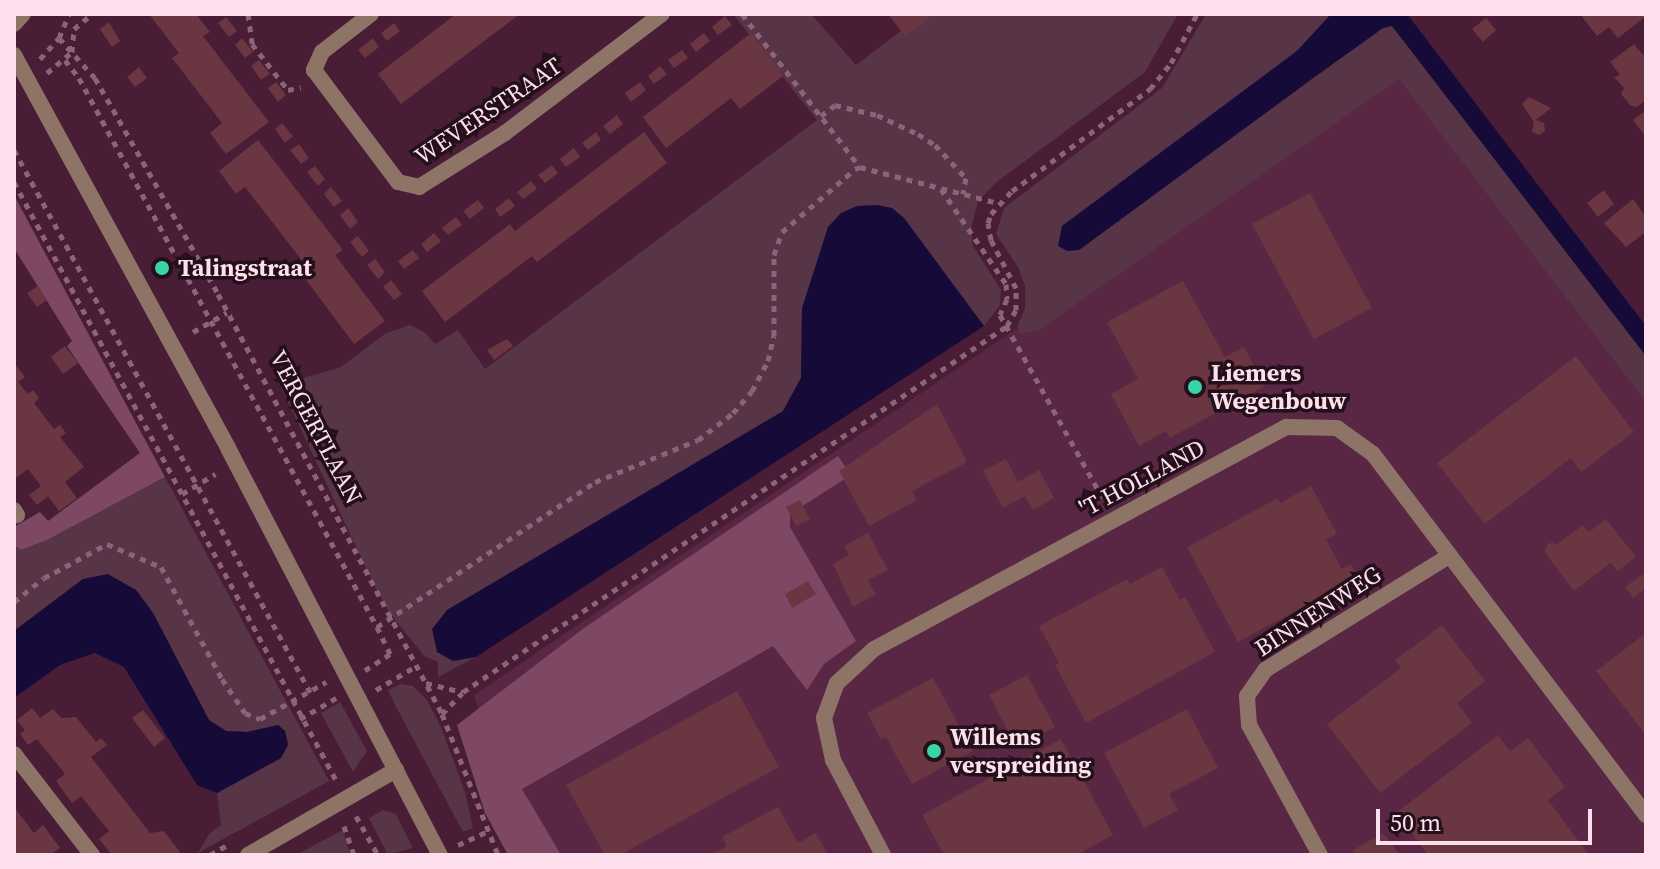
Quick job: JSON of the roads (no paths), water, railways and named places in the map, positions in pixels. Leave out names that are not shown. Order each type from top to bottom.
[{"type":"street","points":[[14,24],[23,14]]},
{"type":"street","name":"WEVERSTRAAT","points":[[371,14],[322,52],[314,70],[398,182],[419,187],[516,126],[662,14]]},
{"type":"street","points":[[14,55],[228,448],[440,855]]},
{"type":"street","name":"'T HOLLAND","points":[[883,855],[833,760],[824,718],[837,683],[874,649],[1287,427],[1337,428],[1373,454],[1646,815]]},
{"type":"street","name":"BINNENWEG","points":[[1320,855],[1249,725],[1247,696],[1265,670],[1449,556]]},
{"type":"street","points":[[14,754],[92,855]]},
{"type":"street","points":[[248,855],[396,770]]},
{"type":"place","name":"Talingstraat","points":[[162,268]]},
{"type":"place","name":"Liemers Wegenbouw","points":[[1195,387]]},
{"type":"place","name":"Willems verspreiding","points":[[934,751]]}]
